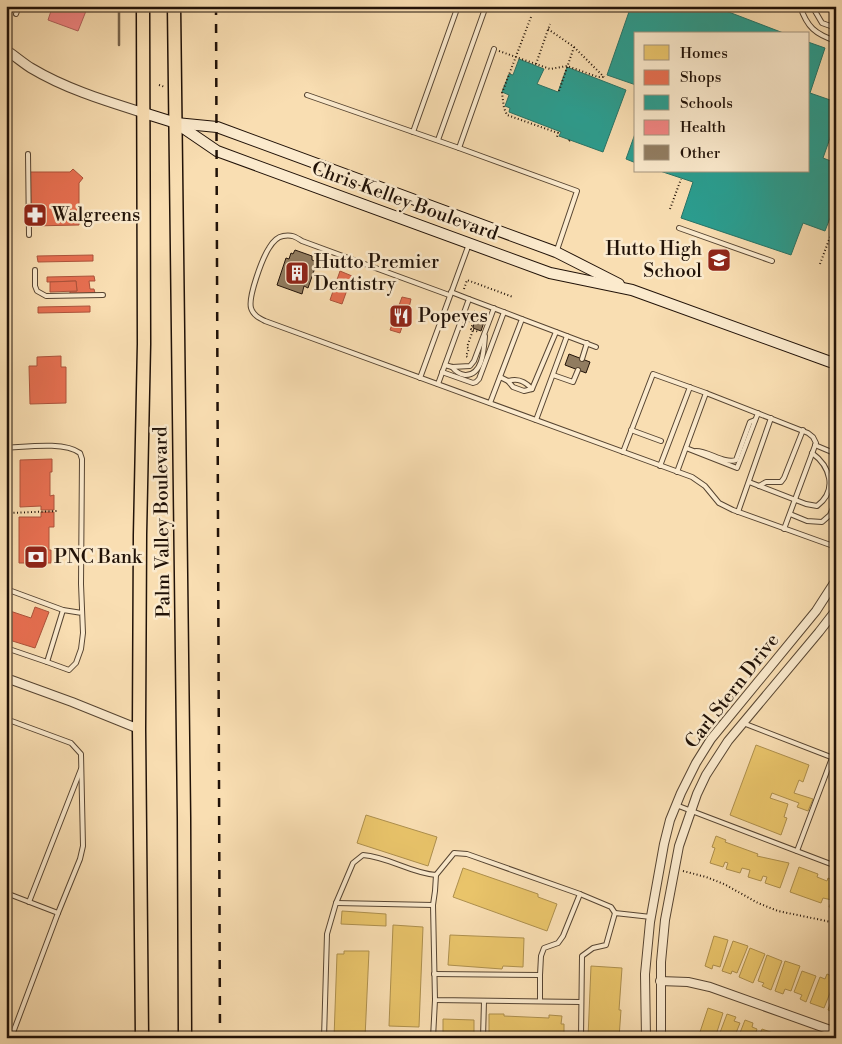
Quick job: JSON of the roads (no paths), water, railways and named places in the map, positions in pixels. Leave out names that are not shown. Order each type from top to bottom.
[{"type":"highway","name":"Palm Valley Boulevard","points":[[142,1038],[139,729],[140,535],[144,344],[143,6]]},
{"type":"highway","name":"Palm Valley Boulevard","points":[[174,6],[185,1038]]},
{"type":"highway","points":[[185,1023],[189,1038]]},
{"type":"main road","name":"Chris Kelley Boulevard","points":[[144,113],[176,123],[217,127],[556,252],[632,290],[836,364]]},
{"type":"main road","name":"Chris Kelley Boulevard","points":[[176,123],[217,151],[550,273],[632,290]]},
{"type":"street","points":[[6,50],[31,68],[57,82],[144,113]]},
{"type":"street","name":"Carl Stern Drive","points":[[646,1038],[646,974],[651,917],[664,844],[676,805],[696,763],[711,739],[816,611],[836,580]]},
{"type":"street","name":"Carl Stern Drive","points":[[661,1038],[661,950],[679,846],[690,811],[711,766],[743,723],[836,610]]},
{"type":"street","points":[[6,678],[139,729]]},
{"type":"street","points":[[660,981],[688,982],[710,987],[836,1032]]},
{"type":"lane","points":[[16,14],[19,6]]},
{"type":"lane","points":[[412,132],[458,6]]},
{"type":"lane","points":[[438,140],[486,6]]},
{"type":"lane","points":[[800,6],[803,16],[814,32],[836,41]]},
{"type":"lane","points":[[812,6],[822,23],[836,28]]},
{"type":"lane","points":[[459,148],[494,49]]},
{"type":"lane","points":[[307,95],[577,191],[556,252]]},
{"type":"lane","points":[[28,154],[29,235]]},
{"type":"lane","points":[[679,228],[772,261]]},
{"type":"lane","points":[[596,347],[494,308],[302,241],[292,235],[283,236],[274,241],[268,249],[253,288],[250,306],[253,314],[264,322],[698,480],[719,503],[738,512],[836,547]]},
{"type":"lane","points":[[420,378],[469,243]]},
{"type":"lane","points":[[35,270],[35,286],[37,291],[46,296],[103,294]]},
{"type":"lane","points":[[438,384],[469,299]]},
{"type":"lane","points":[[445,365],[452,367],[470,366],[474,361],[494,308]]},
{"type":"lane","points":[[442,372],[472,383],[476,382],[479,379],[504,312]]},
{"type":"lane","points":[[490,403],[522,319]]},
{"type":"lane","points":[[500,378],[508,381],[513,387],[524,391],[532,389],[556,332]]},
{"type":"lane","points":[[452,367],[456,372],[462,374],[470,375],[476,371],[484,351],[483,333]]},
{"type":"lane","points":[[536,420],[567,336]]},
{"type":"lane","points":[[582,359],[587,343]]},
{"type":"lane","points":[[553,375],[573,382],[578,370]]},
{"type":"lane","points":[[622,452],[653,374],[803,430],[814,437],[815,445],[784,529]]},
{"type":"lane","points":[[508,381],[515,378],[527,383],[532,389]]},
{"type":"lane","points":[[660,466],[690,387]]},
{"type":"lane","points":[[677,472],[706,393]]},
{"type":"lane","points":[[686,448],[737,468],[758,413]]},
{"type":"lane","points":[[738,512],[771,418]]},
{"type":"lane","points":[[692,451],[703,451],[730,462],[736,460],[750,422],[756,420]]},
{"type":"lane","points":[[631,430],[661,441]]},
{"type":"lane","points":[[759,486],[766,482],[781,482],[803,430]]},
{"type":"lane","points":[[815,445],[834,453],[836,456]]},
{"type":"lane","points":[[6,448],[58,446],[70,447],[80,453],[82,459],[83,633],[81,649],[76,663],[69,670],[6,648]]},
{"type":"lane","points":[[749,482],[795,500],[817,506],[821,503],[827,491],[830,478],[820,459],[812,453]]},
{"type":"lane","points":[[790,514],[807,521],[822,522],[830,515],[836,502]]},
{"type":"lane","points":[[6,589],[63,610],[82,613]]},
{"type":"lane","points":[[47,662],[63,610]]},
{"type":"lane","points":[[6,718],[71,743],[81,754],[83,846],[80,859],[11,1038]]},
{"type":"lane","points":[[743,723],[834,758],[797,851]]},
{"type":"lane","points":[[29,902],[81,767]]},
{"type":"lane","points":[[676,805],[836,866]]},
{"type":"lane","points":[[433,1038],[435,1000],[433,905],[436,875],[454,853],[467,854],[611,907],[615,913],[606,945],[593,948],[582,956],[581,1038]]},
{"type":"lane","points":[[324,1038],[327,934],[336,903],[353,863],[363,855],[376,856],[422,874],[436,875]]},
{"type":"lane","points":[[6,893],[58,913]]},
{"type":"lane","points":[[540,1001],[541,956],[544,948],[558,944],[580,894]]},
{"type":"lane","points":[[336,903],[433,905]]},
{"type":"lane","points":[[615,913],[651,917]]},
{"type":"lane","points":[[434,974],[540,975]]},
{"type":"lane","points":[[435,1000],[581,1002]]},
{"type":"lane","points":[[483,1038],[484,1001]]},
{"type":"waterway","points":[[119,6],[119,45]]},
{"type":"railway","points":[[216,6],[220,1038]]},
{"type":"place","name":"Walgreens","points":[[35,215]]},
{"type":"place","name":"Hutto High School","points":[[719,260]]},
{"type":"place","name":"Hutto Premier Dentistry","points":[[297,273]]},
{"type":"place","name":"Popeyes","points":[[401,316]]},
{"type":"place","name":"PNC Bank","points":[[36,557]]}]
